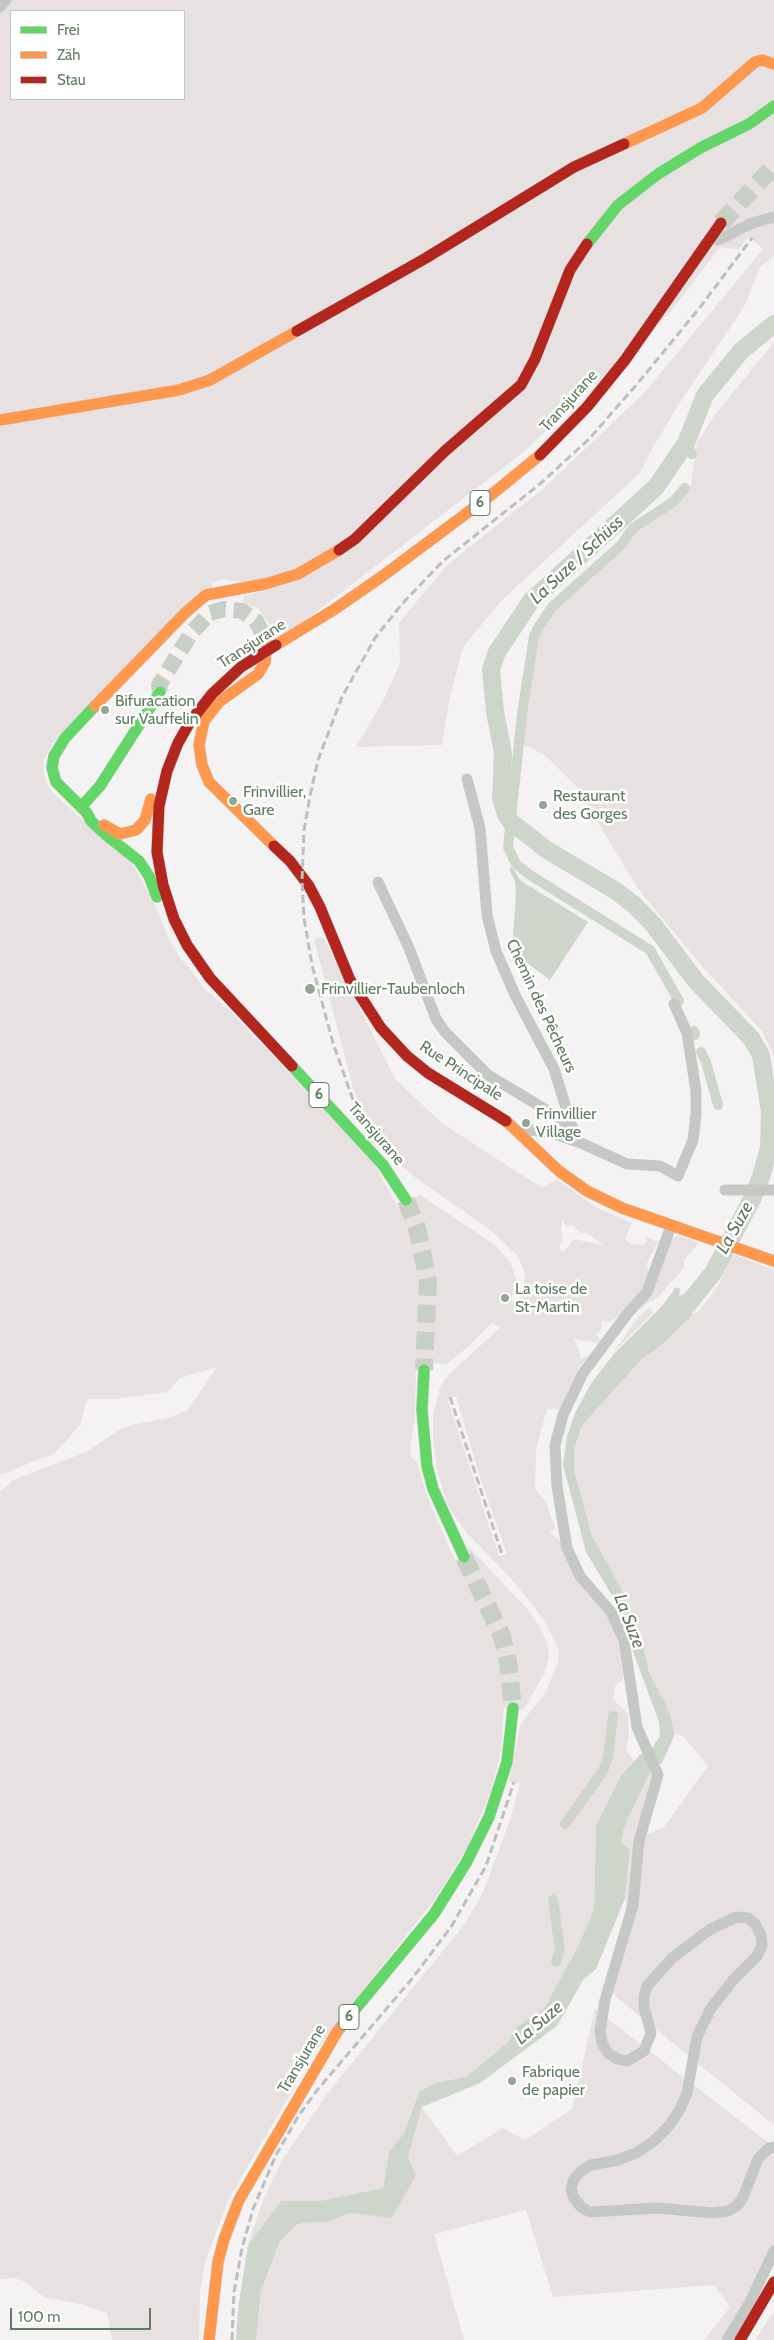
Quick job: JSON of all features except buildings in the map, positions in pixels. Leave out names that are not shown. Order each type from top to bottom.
[{"type":"main road","points":[[0,420],[179,390],[203,383],[417,263],[574,167],[702,108],[755,62],[762,60],[774,64]]},
{"type":"main road","points":[[167,771],[155,785],[145,820],[141,826],[130,833],[120,834],[110,830],[84,810],[56,782],[52,768],[54,756],[65,738],[154,645],[206,595],[265,584],[298,574],[331,556],[360,534],[445,451],[521,385],[535,359],[570,270],[594,233],[618,205],[658,174],[695,151],[749,124],[774,106]]},
{"type":"main road","name":"Transjurane","points":[[406,1200],[383,1165],[225,995],[187,945],[168,902],[157,852],[159,806],[167,771],[183,732],[212,694],[267,644],[316,622],[384,575],[491,495],[550,446],[587,407],[620,367],[721,223]]},
{"type":"main road","name":"Rue Principale","points":[[267,644],[243,683],[219,702],[207,716],[200,734],[200,758],[204,772],[218,793],[290,862],[309,886],[320,907],[350,980],[381,1028],[407,1056],[428,1073],[499,1114],[523,1134],[559,1171],[587,1191],[613,1205],[774,1261]]},
{"type":"main road","points":[[84,810],[160,692]]},
{"type":"main road","points":[[84,810],[91,821],[144,867],[167,924],[187,945]]},
{"type":"main road","points":[[424,1370],[422,1410],[427,1466],[434,1489],[464,1557]]},
{"type":"main road","name":"Transjurane","points":[[209,2340],[218,2262],[238,2200],[337,2032],[434,1914],[466,1863],[489,1817],[507,1762],[513,1708]]},
{"type":"main road","points":[[740,2340],[774,2282]]},
{"type":"street","points":[[0,7],[6,0]]},
{"type":"street","points":[[718,240],[752,223],[774,217]]},
{"type":"street","name":"Chemin des Pêcheurs","points":[[468,779],[480,828],[487,915],[496,951],[515,995],[554,1069],[572,1127]]},
{"type":"street","points":[[378,882],[409,948],[436,1018],[445,1032],[488,1075],[572,1127],[581,1143]]},
{"type":"street","points":[[523,1134],[532,1130],[543,1131],[581,1143],[627,1164],[660,1166],[678,1176],[693,1140],[696,1091],[687,1033],[674,1004]]},
{"type":"street","points":[[725,1190],[770,1190]]},
{"type":"street","points":[[675,1227],[647,1292],[628,1313],[583,1373],[563,1415],[556,1445],[557,1486],[568,1548],[580,1576],[611,1612],[624,1640],[635,1718],[645,1747],[657,1768],[658,1775],[639,1841],[633,1905],[605,2000],[600,2031],[602,2043],[608,2053],[617,2059],[627,2061],[644,2051],[651,2033],[644,2007],[644,1997],[648,1986],[672,1958],[709,1930],[736,1916],[748,1918],[760,1935],[762,1946],[757,1956],[734,1978],[711,2008],[697,2037],[687,2093],[680,2109],[669,2126],[654,2141],[636,2153],[618,2160],[591,2165],[581,2171],[574,2179],[571,2189],[574,2198],[581,2207],[590,2212],[599,2213],[657,2208],[713,2213],[728,2211],[738,2205],[743,2197],[758,2159],[769,2148],[774,2147]]},
{"type":"street","points":[[727,2340],[750,2302],[774,2251]]},
{"type":"shaded area","points":[[0,0],[774,0],[774,256],[760,267],[744,307],[679,404],[640,473],[501,601],[463,647],[450,696],[442,745],[356,747],[385,697],[400,663],[399,623],[447,565],[543,489],[645,392],[763,249],[749,236],[739,250],[720,247],[671,311],[526,450],[303,622],[279,637],[257,607],[242,604],[244,596],[274,588],[222,579],[212,583],[212,587],[53,743],[43,762],[45,779],[52,792],[105,840],[130,859],[154,903],[169,939],[182,961],[184,961],[204,988],[231,1012],[373,1162],[397,1206],[420,1195],[495,1245],[510,1262],[516,1278],[511,1300],[517,1304],[523,1288],[525,1274],[518,1256],[489,1229],[416,1178],[372,1143],[353,1088],[314,939],[323,937],[396,1080],[443,1124],[539,1186],[543,1187],[556,1180],[559,1181],[597,1208],[632,1223],[625,1239],[630,1244],[644,1245],[647,1237],[658,1242],[646,1265],[652,1277],[624,1312],[610,1322],[601,1321],[602,1328],[596,1335],[601,1340],[599,1343],[574,1339],[581,1356],[577,1360],[589,1356],[579,1367],[562,1410],[547,1409],[536,1449],[535,1489],[545,1500],[555,1528],[550,1533],[562,1542],[576,1579],[606,1613],[619,1640],[624,1658],[623,1680],[615,1686],[613,1699],[628,1714],[629,1734],[626,1750],[634,1761],[621,1775],[596,1826],[594,1909],[578,1946],[544,2009],[517,2027],[508,2042],[466,2077],[434,2083],[419,2092],[404,2133],[389,2152],[383,2188],[319,2201],[281,2201],[248,2245],[262,2203],[282,2160],[330,2090],[464,1925],[483,1893],[510,1820],[520,1784],[509,1781],[521,1723],[546,1692],[558,1662],[559,1651],[544,1620],[516,1584],[466,1532],[448,1506],[438,1474],[433,1438],[433,1416],[440,1387],[448,1375],[500,1328],[492,1323],[447,1364],[433,1363],[431,1371],[416,1370],[415,1418],[410,1450],[411,1457],[417,1462],[426,1494],[456,1563],[469,1555],[466,1544],[528,1610],[547,1643],[549,1656],[546,1670],[525,1708],[519,1710],[504,1708],[501,1749],[495,1775],[490,1793],[468,1846],[438,1895],[315,2052],[228,2200],[205,2263],[200,2293],[199,2340],[112,2340],[107,2313],[84,2305],[44,2297],[26,2282],[14,2278],[0,2279],[0,1492],[13,1480],[84,1453],[121,1429],[136,1424],[169,1418],[188,1410],[217,1367],[180,1378],[168,1392],[114,1399],[87,1399],[80,1425],[55,1453],[0,1475]],"holes":[[[562,1220],[567,1228],[570,1225],[574,1226],[581,1233],[589,1234],[603,1245],[574,1239],[564,1252],[559,1248],[563,1237],[561,1230]],[[456,1396],[482,1483],[507,1554],[499,1556],[447,1398]]]},
{"type":"shaded area","points":[[774,342],[774,1057],[762,1031],[701,965],[639,890],[575,785],[547,757],[530,747],[524,746],[523,741],[532,649],[552,612],[567,594],[634,528],[672,507],[690,488],[697,443],[714,416]]},
{"type":"shaded area","points":[[679,1235],[699,1243],[684,1260],[684,1268],[658,1297],[639,1309],[652,1294],[671,1240]]},
{"type":"shaded area","points":[[732,1254],[774,1270],[774,2125],[616,1997],[608,1983],[628,1917],[625,1898],[630,1850],[621,1841],[624,1828],[652,1768],[652,1783],[635,1833],[644,1836],[664,1827],[708,1766],[684,1737],[675,1734],[668,1708],[649,1672],[639,1629],[620,1586],[592,1536],[574,1469],[574,1449],[581,1425],[641,1360],[665,1342],[690,1315],[699,1311],[719,1284]]},
{"type":"shaded area","points":[[651,1308],[653,1313],[613,1353],[638,1317]]},
{"type":"shaded area","points":[[595,2009],[774,2147],[774,2254],[728,2340],[704,2340],[730,2307],[714,2285],[553,2297],[526,2210],[434,2234],[464,2340],[256,2340],[261,2291],[280,2241],[299,2223],[327,2222],[350,2213],[392,2217],[422,2107],[457,2156],[503,2128],[525,2140],[572,2109]]},
{"type":"shaded area","points":[[774,2314],[774,2340],[755,2340],[771,2315]]},
{"type":"water","points":[[512,867],[521,881],[588,922],[550,980],[519,957],[513,936],[516,894],[515,881],[509,869]]},
{"type":"water","points":[[676,1287],[680,1289],[679,1296],[684,1294],[693,1314],[665,1342],[641,1360],[582,1425],[574,1449],[574,1470],[592,1536],[620,1586],[639,1629],[649,1672],[668,1708],[675,1734],[662,1763],[652,1768],[624,1828],[621,1841],[630,1850],[625,1898],[596,1969],[583,1980],[557,2026],[480,2083],[422,2107],[408,2158],[416,2175],[392,2218],[350,2213],[327,2222],[299,2223],[280,2241],[261,2291],[256,2340],[236,2340],[238,2309],[248,2245],[281,2201],[319,2201],[383,2188],[389,2152],[404,2133],[419,2092],[434,2083],[466,2077],[508,2042],[517,2027],[544,2009],[578,1946],[594,1909],[596,1826],[621,1775],[643,1752],[652,1748],[660,1736],[659,1722],[613,1597],[586,1552],[563,1465],[567,1436],[575,1413],[592,1382],[614,1354],[662,1306]]},
{"type":"waterway","name":"La Suze / Schüss","points":[[669,1317],[688,1304],[713,1273],[752,1199],[761,1177],[769,1148],[770,1112],[761,1055],[751,1038],[696,981],[652,923],[633,904],[616,891],[547,850],[511,822],[506,814],[501,798],[503,753],[495,712],[491,669],[497,652],[531,601],[656,487],[686,443],[705,395],[741,351],[774,324]]},
{"type":"waterway","points":[[686,443],[692,454]]},
{"type":"waterway","points":[[679,1001],[650,950],[530,875],[516,864],[508,847],[522,714],[534,636],[552,607],[621,545],[633,528],[673,502],[685,488]]},
{"type":"waterway","points":[[694,1031],[695,1035]]},
{"type":"waterway","points":[[701,1052],[706,1062],[718,1105]]},
{"type":"waterway","name":"La Suze","points":[[769,1148],[774,1152]]},
{"type":"waterway","points":[[565,1824],[603,1771],[608,1757],[613,1716]]},
{"type":"waterway","points":[[553,1900],[560,1950],[556,1962]]},
{"type":"tunnel","points":[[721,223],[774,166]]},
{"type":"tunnel","points":[[160,692],[159,685],[192,632],[210,613],[224,609],[242,611],[256,621],[267,642]]},
{"type":"tunnel","points":[[406,1200],[417,1228],[428,1281],[424,1370]]},
{"type":"tunnel","points":[[464,1557],[502,1636],[508,1661],[513,1708]]},
{"type":"railway","points":[[353,1100],[333,1043],[312,965],[304,918],[302,881],[304,830],[310,796],[318,760],[342,697],[375,638],[402,604],[443,561],[541,483],[589,439],[701,306],[752,238]]},
{"type":"railway","points":[[450,1397],[502,1554]]},
{"type":"railway","points":[[232,2340],[234,2292],[242,2248],[253,2209],[276,2155],[299,2115],[318,2089],[411,1980],[451,1927],[486,1866],[514,1782]]},
{"type":"traffic: fast","points":[[587,244],[618,205],[658,174],[702,147],[749,124],[774,106]]},
{"type":"traffic: fast","points":[[95,706],[65,738],[54,756],[52,768],[56,782],[81,807],[100,786],[160,692]]},
{"type":"traffic: fast","points":[[81,807],[87,813]]},
{"type":"traffic: fast","points":[[87,813],[91,821],[106,835],[139,861],[149,876],[157,897]]},
{"type":"traffic: fast","points":[[292,1066],[383,1165],[406,1200]]},
{"type":"traffic: fast","points":[[424,1370],[422,1410],[427,1466],[433,1489],[464,1557]]},
{"type":"traffic: fast","points":[[348,2018],[434,1914],[466,1863],[489,1817],[507,1762],[513,1708]]},
{"type":"traffic: slow","points":[[624,144],[702,108],[755,62],[762,60],[774,64]]},
{"type":"traffic: slow","points":[[0,420],[179,390],[210,380],[297,331]]},
{"type":"traffic: slow","points":[[276,645],[335,609],[384,575],[491,495],[540,455]]},
{"type":"traffic: slow","points":[[95,706],[185,613],[206,595],[265,584],[298,574],[339,550]]},
{"type":"traffic: slow","points":[[267,642],[265,662],[258,674],[219,702],[204,721],[199,745],[202,765],[209,782],[274,846]]},
{"type":"traffic: slow","points":[[104,825],[120,834],[136,830],[145,820],[151,799]]},
{"type":"traffic: slow","points":[[506,1121],[559,1171],[587,1191],[622,1208],[774,1261]]},
{"type":"traffic: slow","points":[[209,2340],[218,2262],[224,2239],[239,2200],[337,2032],[348,2018]]},
{"type":"traffic: jam","points":[[297,331],[426,258],[574,167],[624,144]]},
{"type":"traffic: jam","points":[[540,455],[587,407],[625,360],[721,223]]},
{"type":"traffic: jam","points":[[339,550],[355,539],[445,451],[521,385],[535,359],[570,270],[587,244]]},
{"type":"traffic: jam","points":[[212,694],[241,667],[276,645]]},
{"type":"traffic: jam","points":[[212,694],[190,722],[178,743],[167,771],[159,806],[157,852],[163,885],[174,919],[187,945],[210,978],[292,1066]]},
{"type":"traffic: jam","points":[[274,846],[290,861],[309,886],[320,907],[350,980],[381,1028],[407,1056],[428,1073],[506,1121]]},
{"type":"traffic: jam","points":[[740,2340],[774,2282]]},
{"type":"place","name":"Bifuracation sur Vauffelin","points":[[105,710]]},
{"type":"place","name":"Frinvillier, Gare","points":[[233,801]]},
{"type":"place","name":"Restaurant des Gorges","points":[[543,805]]},
{"type":"place","name":"Frinvillier-Taubenloch","points":[[310,989]]},
{"type":"place","name":"Frinvillier Village","points":[[526,1123]]},
{"type":"place","name":"La toise de St-Martin","points":[[505,1298]]},
{"type":"place","name":"Fabrique de papier","points":[[512,2081]]}]
